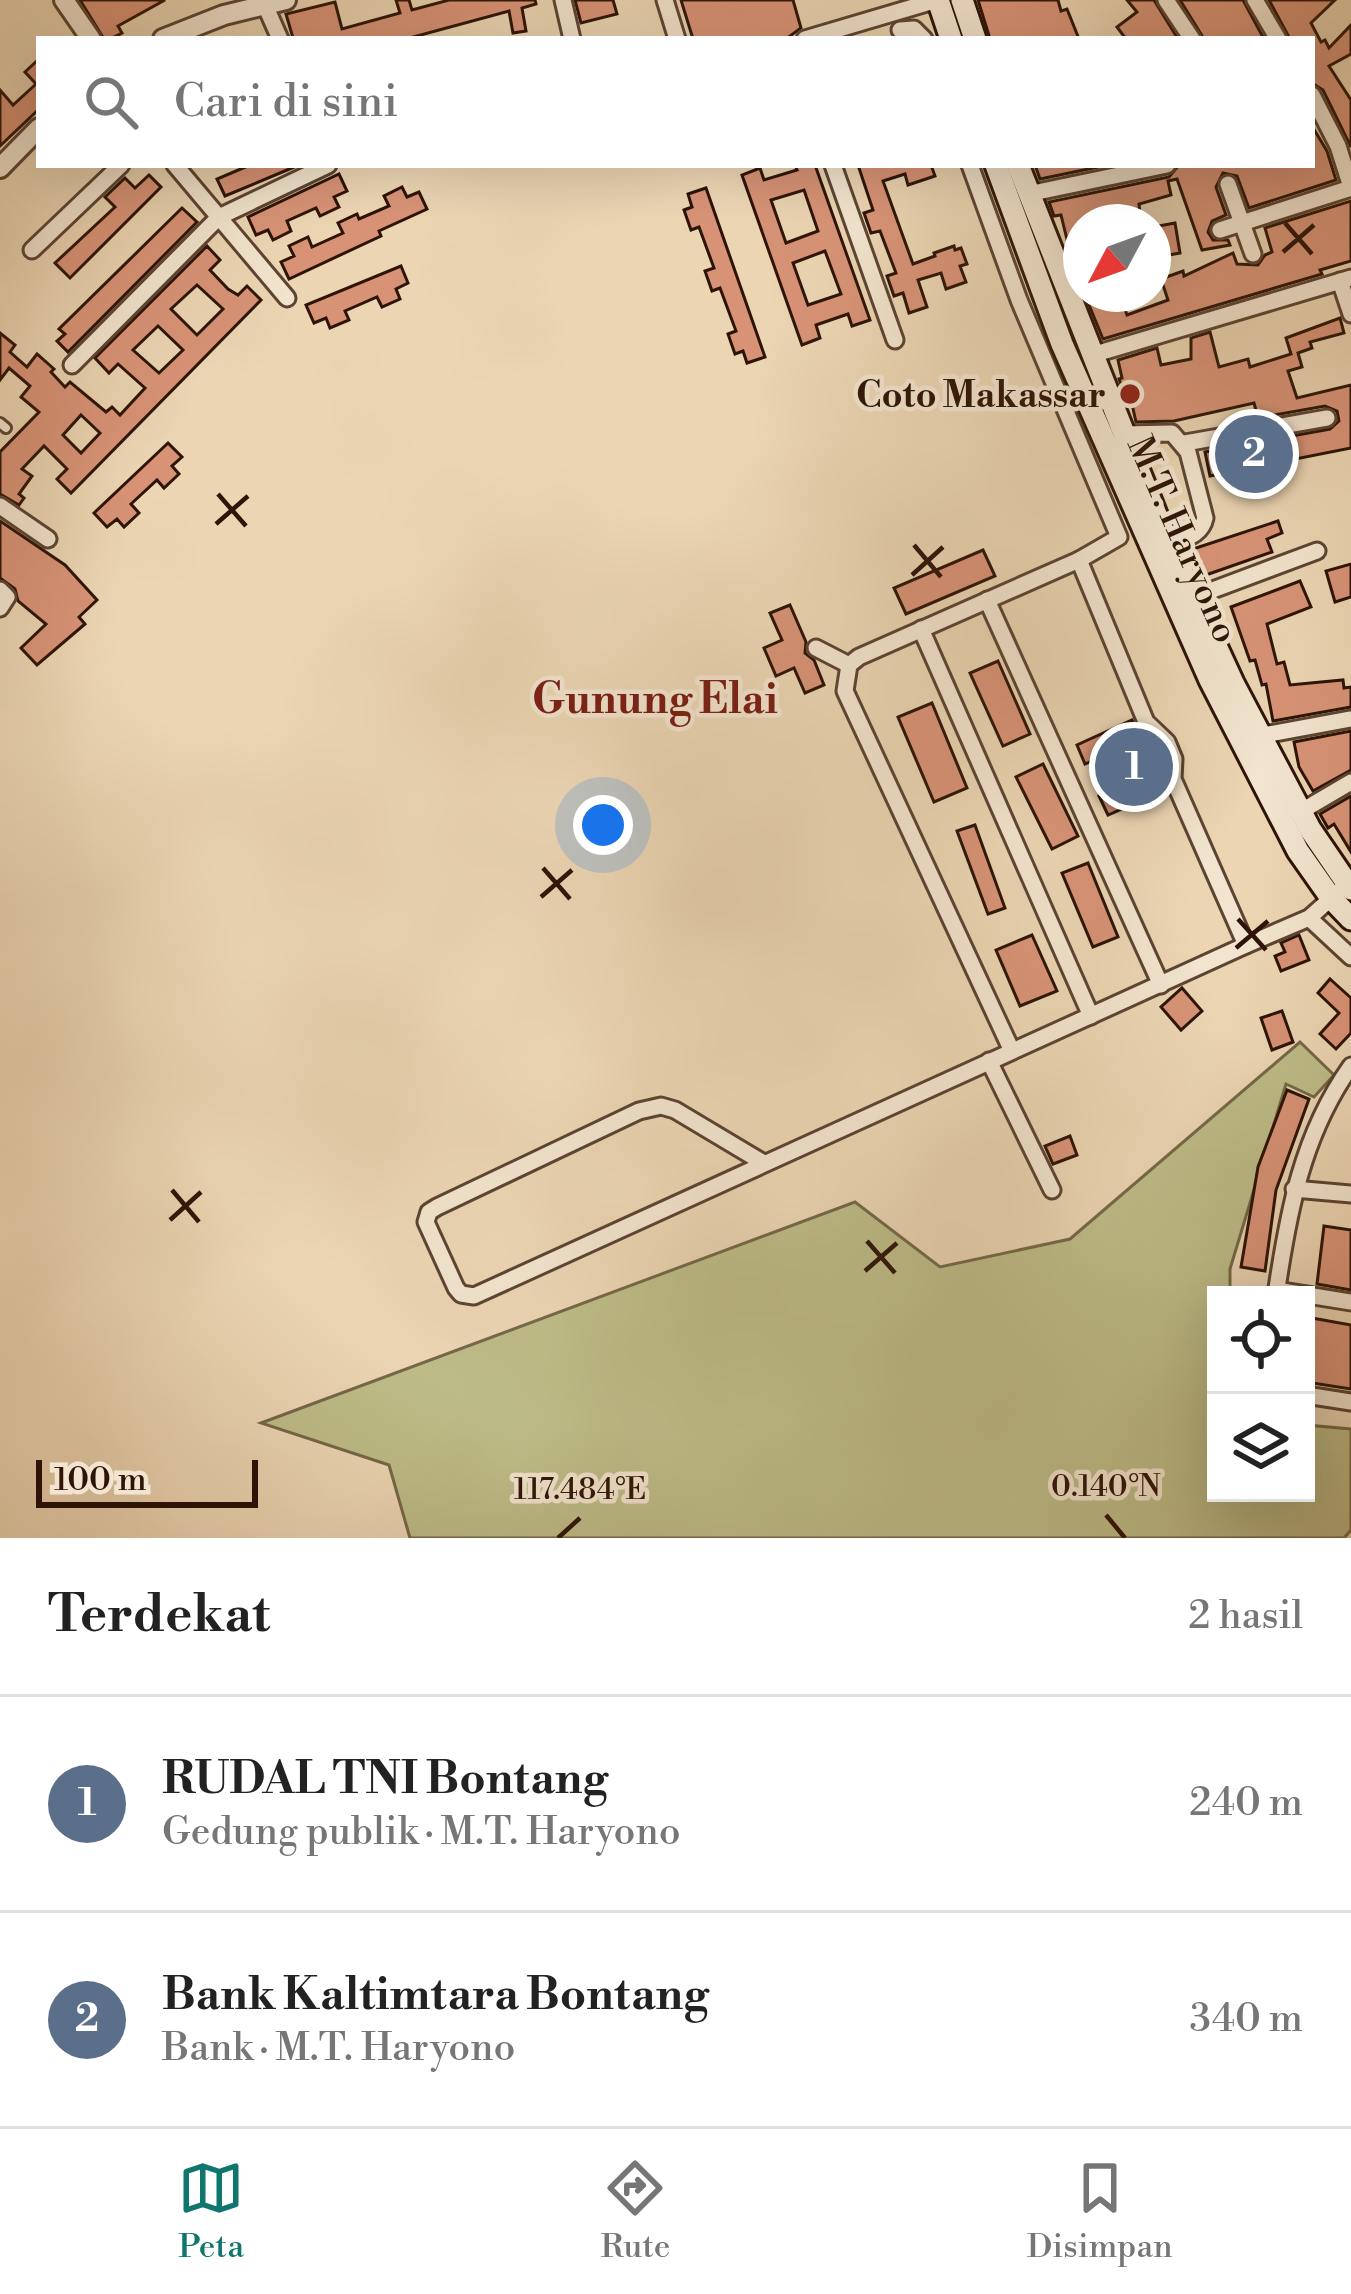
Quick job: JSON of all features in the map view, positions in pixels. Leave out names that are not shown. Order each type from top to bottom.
[{"type":"main road","points":[[937,0],[950,36]]},
{"type":"main road","points":[[962,0],[974,36]]},
{"type":"main road","name":"M.T. Haryono","points":[[997,168],[1062,344],[1151,525],[1247,758],[1298,851],[1343,891]]},
{"type":"main road","name":"M.T. Haryono","points":[[1019,168],[1125,434],[1151,525],[1170,545],[1258,736],[1343,891],[1351,919]]},
{"type":"street","points":[[64,0],[89,36]]},
{"type":"street","points":[[171,36],[224,15],[286,0]]},
{"type":"street","points":[[563,0],[571,36]]},
{"type":"street","points":[[665,0],[676,36]]},
{"type":"street","points":[[815,36],[937,0]]},
{"type":"street","points":[[1166,0],[1190,36]]},
{"type":"street","points":[[1255,0],[1276,36]]},
{"type":"street","points":[[265,5],[279,36]]},
{"type":"street","points":[[900,30],[914,28],[921,36]]},
{"type":"street","points":[[1220,230],[1351,188],[1338,146],[1315,101]]},
{"type":"street","points":[[0,169],[36,131]]},
{"type":"street","points":[[32,250],[118,168]]},
{"type":"street","points":[[177,168],[287,298]]},
{"type":"street","points":[[72,364],[218,217],[322,168]]},
{"type":"street","points":[[834,168],[895,340]]},
{"type":"street","points":[[971,168],[1018,300],[1119,537]]},
{"type":"street","points":[[1028,194],[1152,168]]},
{"type":"street","points":[[1228,184],[1252,254]]},
{"type":"street","points":[[1092,355],[1345,279],[1351,314]]},
{"type":"street","points":[[1185,443],[1327,418]]},
{"type":"street","points":[[1125,434],[1172,433],[1185,443],[1204,518],[1198,533],[1170,545]]},
{"type":"street","points":[[0,506],[48,539]]},
{"type":"street","points":[[849,665],[1151,525]]},
{"type":"street","points":[[1194,597],[1317,551]]},
{"type":"street","points":[[1079,560],[1147,722],[1167,742],[1174,759],[1173,778],[1246,945]]},
{"type":"street","points":[[0,590],[7,598],[0,608]]},
{"type":"street","points":[[987,600],[1161,985]]},
{"type":"street","points":[[921,629],[1091,1016]]},
{"type":"street","points":[[815,648],[849,665]]},
{"type":"street","points":[[849,665],[845,691],[851,706],[1012,1051]]},
{"type":"street","points":[[1258,736],[1351,719]]},
{"type":"street","points":[[1300,812],[1351,782]]},
{"type":"street","points":[[762,1162],[661,1106],[639,1111],[437,1207],[426,1222],[456,1288],[468,1298],[1309,918],[1343,891]]},
{"type":"street","points":[[1309,918],[1351,957]]},
{"type":"street","points":[[989,1060],[1052,1190]]},
{"type":"street","points":[[1277,1286],[1294,1189],[1317,1122],[1351,1066]]},
{"type":"street","points":[[1294,1189],[1351,1194]]},
{"type":"street","points":[[1315,1297],[1351,1302]]},
{"type":"street","points":[[1315,1396],[1351,1402]]},
{"type":"shaded area","points":[[1300,1042],[1334,1075],[1314,1097],[1286,1084],[1230,1269],[1230,1286],[1207,1286],[1207,1502],[1315,1502],[1315,1426],[1351,1429],[1351,1530],[1344,1538],[410,1538],[389,1465],[261,1423],[855,1202],[940,1267],[1070,1239]]},
{"type":"building","points":[[80,0],[165,0],[118,26],[122,33],[102,36]]},
{"type":"building","points":[[396,0],[409,0],[412,10],[449,0],[535,0],[536,4],[522,8],[526,31],[513,33],[509,11],[417,36],[292,36],[286,14],[335,2],[342,29],[400,13]]},
{"type":"building","points":[[575,0],[613,0],[617,14],[581,23]]},
{"type":"building","points":[[681,0],[793,0],[801,28],[790,36],[692,36]]},
{"type":"building","points":[[978,0],[1058,0],[1078,36],[989,36]]},
{"type":"building","points":[[1127,0],[1154,0],[1176,36],[1124,36],[1117,27],[1137,12]]},
{"type":"building","points":[[1180,0],[1243,0],[1262,36],[1202,36]]},
{"type":"building","points":[[1269,0],[1335,0],[1311,23],[1329,48],[1351,25],[1351,54],[1329,66],[1351,100],[1351,147],[1323,90],[1315,85],[1315,36],[1288,36]]},
{"type":"building","points":[[36,62],[36,84],[25,72]]},
{"type":"building","points":[[36,84],[36,112],[0,146],[0,90],[13,105]]},
{"type":"building","points":[[1315,131],[1336,180],[1249,208],[1237,176],[1223,173],[1216,187],[1226,215],[1212,221],[1208,232],[1213,240],[1228,240],[1230,245],[1202,250],[1177,179],[1168,181],[1171,195],[1139,204],[1063,204],[1063,223],[1049,202],[1169,177],[1176,168],[1315,168]]},
{"type":"building","points":[[243,168],[292,168],[225,196],[217,179]]},
{"type":"building","points":[[760,168],[764,180],[796,168],[816,168],[870,320],[852,326],[848,314],[816,325],[820,338],[802,345],[742,175]],"holes":[[[804,190],[818,231],[786,243],[771,200]],[[825,251],[841,294],[808,305],[793,263]]]},
{"type":"building","points":[[859,168],[932,168],[935,176],[908,185],[905,174],[883,181],[913,264],[954,246],[961,248],[967,264],[960,266],[966,282],[946,289],[941,273],[918,280],[927,307],[909,313],[903,293],[894,296],[887,276],[896,273],[880,231],[871,233],[864,213],[873,210]]},
{"type":"building","points":[[1036,168],[1093,168],[1040,179]]},
{"type":"building","points":[[339,174],[347,191],[334,197],[339,207],[320,216],[316,208],[287,221],[291,231],[273,240],[268,230],[256,235],[248,217]]},
{"type":"building","points":[[149,175],[161,187],[70,278],[55,263],[115,207],[105,197],[125,178],[135,188]]},
{"type":"building","points":[[402,187],[407,197],[419,192],[427,209],[289,279],[281,262],[294,256],[289,246],[308,237],[312,247],[343,233],[338,223],[389,206],[384,196]]},
{"type":"building","points":[[706,188],[765,357],[747,363],[743,351],[735,354],[728,334],[736,331],[720,288],[712,291],[705,271],[714,268],[699,227],[691,230],[684,210],[692,207],[688,194]]},
{"type":"building","points":[[1351,201],[1351,261],[1320,270],[1322,274],[1103,339],[1092,312],[1171,312],[1171,275],[1183,271],[1184,276],[1233,253],[1237,264],[1258,265],[1272,252],[1265,228]]},
{"type":"building","points":[[182,208],[197,222],[68,352],[57,341],[65,334],[59,329]]},
{"type":"building","points":[[1175,223],[1180,253],[1171,255],[1171,224]]},
{"type":"building","points":[[207,246],[220,260],[210,270],[228,289],[238,295],[247,286],[261,300],[71,493],[57,479],[67,469],[44,446],[22,469],[32,476],[19,494],[24,498],[19,505],[0,494],[0,452],[39,412],[21,397],[30,386],[9,368],[0,380],[0,333],[15,345],[10,352],[27,367],[37,354],[65,387],[70,382],[106,412],[112,407],[120,415],[145,388],[118,364],[109,373],[95,358]],"holes":[[[197,285],[223,309],[197,335],[171,309]],[[158,326],[183,350],[159,373],[133,350]],[[81,415],[100,433],[81,453],[63,435]]]},
{"type":"building","points":[[401,266],[408,283],[396,289],[400,299],[382,307],[377,297],[345,311],[349,320],[330,328],[326,318],[314,323],[306,305]]},
{"type":"building","points":[[1340,318],[1344,333],[1310,342],[1312,348],[1298,353],[1302,367],[1288,371],[1297,398],[1351,385],[1351,448],[1210,476],[1205,452],[1330,429],[1339,421],[1337,411],[1325,406],[1258,418],[1254,403],[1174,421],[1136,422],[1130,395],[1125,396],[1119,379],[1118,360],[1157,348],[1161,365],[1191,359],[1191,338],[1210,332],[1219,367],[1248,359],[1250,367],[1291,354],[1286,338]]},
{"type":"building","points":[[168,443],[182,457],[172,466],[179,474],[164,488],[157,480],[131,504],[139,513],[124,527],[117,519],[107,527],[94,513]]},
{"type":"building","points":[[0,521],[65,565],[97,600],[79,617],[85,624],[37,665],[21,648],[46,624],[0,578]]},
{"type":"building","points":[[1278,521],[1282,533],[1267,539],[1272,552],[1203,576],[1193,549]]},
{"type":"building","points":[[983,550],[995,576],[906,614],[894,588]]},
{"type":"building","points":[[1351,564],[1351,597],[1335,602],[1326,571]]},
{"type":"building","points":[[1300,581],[1311,607],[1267,624],[1277,664],[1284,662],[1290,685],[1343,680],[1344,688],[1351,687],[1351,707],[1273,721],[1266,684],[1262,685],[1255,660],[1250,661],[1231,607]]},
{"type":"building","points":[[790,605],[806,642],[805,653],[814,660],[824,685],[805,693],[794,668],[776,676],[764,648],[782,640],[770,613]]},
{"type":"building","points":[[998,661],[1030,734],[1003,746],[970,673]]},
{"type":"building","points":[[932,703],[967,788],[934,802],[898,717]]},
{"type":"building","points":[[1132,720],[1165,790],[1108,815],[1099,796],[1142,777],[1128,745],[1085,764],[1077,745]]},
{"type":"building","points":[[1351,731],[1351,770],[1313,791],[1299,767],[1294,742]]},
{"type":"building","points":[[1043,764],[1078,836],[1052,849],[1016,777]]},
{"type":"building","points":[[1351,796],[1351,852],[1334,824],[1328,828],[1320,814]]},
{"type":"building","points":[[975,825],[1005,908],[988,914],[957,831]]},
{"type":"building","points":[[1088,863],[1118,937],[1093,947],[1062,873]]},
{"type":"building","points":[[1032,935],[1057,991],[1020,1006],[996,950]]},
{"type":"building","points":[[1299,935],[1309,960],[1281,971],[1275,956],[1285,952],[1281,943]]},
{"type":"building","points":[[1330,979],[1351,998],[1351,1033],[1336,1049],[1320,1034],[1339,1013],[1318,993]]},
{"type":"building","points":[[1182,988],[1202,1011],[1181,1030],[1161,1007]]},
{"type":"building","points":[[1282,1011],[1293,1042],[1272,1050],[1261,1018]]},
{"type":"building","points":[[1287,1090],[1309,1099],[1276,1190],[1265,1271],[1241,1267],[1258,1167]]},
{"type":"building","points":[[1070,1136],[1077,1155],[1053,1164],[1045,1146]]},
{"type":"building","points":[[1324,1226],[1351,1230],[1351,1290],[1317,1284]]},
{"type":"building","points":[[1315,1319],[1351,1325],[1351,1389],[1315,1383]]},
{"type":"place","name":"Coto Makassar","points":[[1130,394]]},
{"type":"place","name":"Bank Kaltimtara Bontang","points":[[1254,454]]},
{"type":"place","name":"RUDAL TNI Bontang","points":[[1134,767]]},
{"type":"district","name":"Gunung Elai","points":[[655,698]]}]
